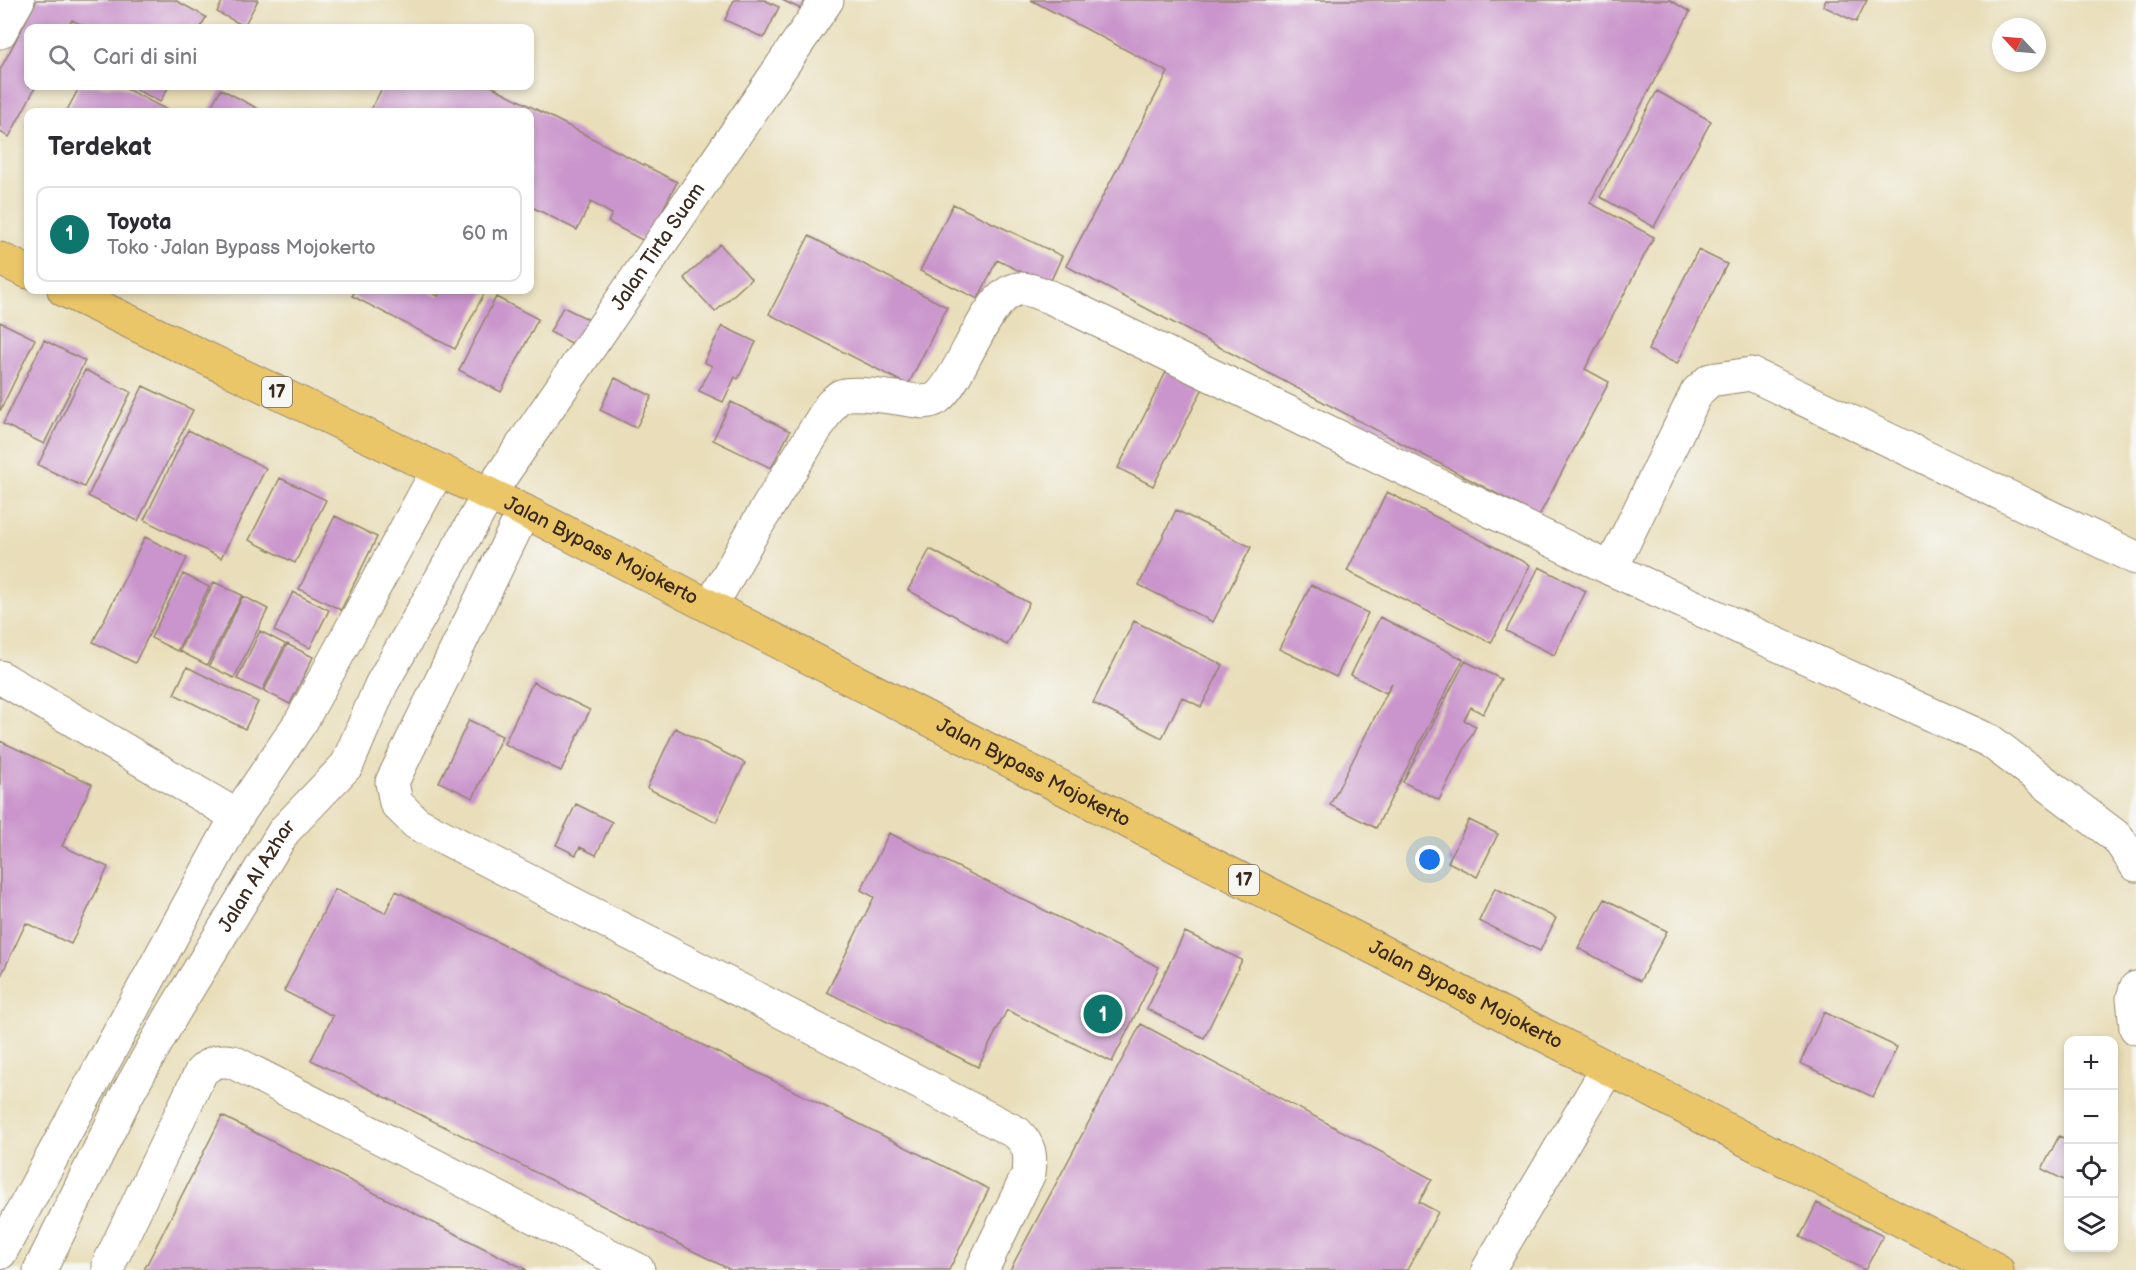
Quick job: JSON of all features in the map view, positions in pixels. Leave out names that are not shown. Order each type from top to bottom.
[{"type":"highway","points":[[0,259],[24,270]]},
{"type":"highway","name":"Jalan Bypass Mojokerto","points":[[72,294],[524,511],[1997,1270]]},
{"type":"street","points":[[0,32],[18,0]]},
{"type":"street","name":"Jalan Tirta Suam","points":[[489,494],[827,0]]},
{"type":"street","points":[[711,606],[830,406],[842,396],[849,394],[924,402],[933,400],[946,388],[992,309],[1006,295],[1017,289],[1032,291],[1050,297],[1611,569],[1990,741],[2118,838],[2136,865]]},
{"type":"street","points":[[1611,569],[1697,392],[1710,380],[1751,375],[2136,558]]},
{"type":"street","points":[[0,1253],[237,816],[302,720],[438,470]]},
{"type":"street","name":"Jalan Al Azhar","points":[[40,1270],[124,1100],[173,1013],[284,831],[347,765],[381,686],[489,494]]},
{"type":"street","points":[[524,511],[392,782],[396,803],[416,823],[1017,1133],[1026,1143],[1031,1156],[1029,1173],[982,1270]]},
{"type":"street","points":[[0,677],[237,816]]},
{"type":"street","points":[[2136,988],[2133,998],[2136,1028]]},
{"type":"street","points":[[109,1270],[109,1264],[201,1072],[210,1064],[222,1060],[233,1062],[638,1270]]},
{"type":"street","points":[[1488,1270],[1608,1068]]},
{"type":"building","points":[[37,0],[175,0],[206,17],[202,24],[80,24],[72,20],[70,24],[24,24]]},
{"type":"building","points":[[223,0],[258,0],[245,24],[240,24],[217,12]]},
{"type":"building","points":[[734,0],[764,0],[779,7],[764,38],[725,20]]},
{"type":"building","points":[[782,0],[805,0],[801,9]]},
{"type":"building","points":[[1031,0],[1670,0],[1690,12],[1590,203],[1654,237],[1585,369],[1609,382],[1539,516],[1066,266],[1168,72]]},
{"type":"building","points":[[1826,0],[1867,0],[1856,22],[1823,6]]},
{"type":"building","points":[[24,25],[24,90],[34,90],[9,137],[0,132],[0,70]]},
{"type":"building","points":[[78,90],[129,90],[163,108],[68,108]]},
{"type":"building","points":[[138,90],[167,90],[160,102]]},
{"type":"building","points":[[220,90],[223,90],[257,108],[210,108]]},
{"type":"building","points":[[381,90],[499,90],[534,108],[372,108]]},
{"type":"building","points":[[1657,91],[1711,121],[1654,227],[1600,197]]},
{"type":"building","points":[[534,108],[677,182],[646,242],[608,222],[612,214],[591,202],[577,230],[534,208]]},
{"type":"building","points":[[953,204],[1062,256],[1049,285],[997,260],[978,299],[920,271]]},
{"type":"building","points":[[809,236],[947,307],[908,385],[769,314]]},
{"type":"building","points":[[720,244],[751,279],[715,312],[684,278]]},
{"type":"building","points":[[1698,250],[1727,264],[1677,364],[1648,350]]},
{"type":"building","points":[[353,294],[434,294],[438,296],[439,294],[484,294],[455,349],[352,296]]},
{"type":"building","points":[[496,297],[538,319],[501,392],[459,370]]},
{"type":"building","points":[[563,307],[590,320],[577,346],[550,332]]},
{"type":"building","points":[[0,322],[35,339],[0,411]]},
{"type":"building","points":[[722,326],[756,342],[738,379],[735,377],[723,402],[699,391],[712,366],[704,362]]},
{"type":"building","points":[[44,340],[85,361],[44,444],[3,424]]},
{"type":"building","points":[[85,370],[131,392],[84,487],[38,465]]},
{"type":"building","points":[[1167,370],[1203,388],[1153,486],[1118,468]]},
{"type":"building","points":[[615,378],[652,396],[636,428],[600,410]]},
{"type":"building","points":[[143,386],[193,410],[138,521],[88,496]]},
{"type":"building","points":[[731,402],[790,431],[771,468],[713,440]]},
{"type":"building","points":[[188,430],[266,468],[221,558],[144,520]]},
{"type":"building","points":[[280,478],[326,500],[295,563],[249,540]]},
{"type":"building","points":[[1387,492],[1530,565],[1491,643],[1347,571]]},
{"type":"building","points":[[1176,510],[1251,547],[1213,622],[1139,585]]},
{"type":"building","points":[[335,516],[377,537],[341,610],[299,589]]},
{"type":"building","points":[[145,537],[187,558],[135,663],[93,642]]},
{"type":"building","points":[[930,549],[1029,603],[1007,645],[908,590]]},
{"type":"building","points":[[1539,567],[1586,591],[1554,655],[1506,631]]},
{"type":"building","points":[[183,574],[209,587],[177,651],[151,638]]},
{"type":"building","points":[[214,582],[242,595],[207,665],[179,651]]},
{"type":"building","points":[[1311,585],[1368,613],[1336,677],[1279,649]]},
{"type":"building","points":[[293,592],[329,610],[310,648],[274,631]]},
{"type":"building","points":[[243,596],[268,609],[234,678],[209,666]]},
{"type":"building","points":[[1380,617],[1463,659],[1376,828],[1330,805],[1392,683],[1386,693],[1351,675]]},
{"type":"building","points":[[1134,621],[1223,665],[1201,707],[1182,697],[1162,738],[1093,703]]},
{"type":"building","points":[[260,631],[285,644],[262,691],[237,679]]},
{"type":"building","points":[[287,644],[313,657],[290,704],[264,691]]},
{"type":"building","points":[[1465,661],[1501,679],[1483,714],[1471,707],[1464,720],[1476,726],[1439,800],[1403,782]]},
{"type":"building","points":[[187,667],[258,702],[245,729],[174,694]]},
{"type":"building","points":[[533,682],[590,710],[561,771],[504,744]]},
{"type":"building","points":[[469,720],[502,736],[473,798],[439,782]]},
{"type":"building","points":[[675,728],[745,763],[716,822],[647,788]]},
{"type":"building","points":[[0,741],[92,784],[62,846],[108,867],[71,944],[26,923],[0,978]]},
{"type":"building","points":[[576,804],[612,822],[596,855],[580,847],[576,855],[556,845]]},
{"type":"building","points":[[1469,820],[1498,834],[1477,877],[1448,862]]},
{"type":"building","points":[[889,833],[1159,967],[1112,1062],[1007,1010],[978,1067],[827,992],[874,897],[861,890]]},
{"type":"building","points":[[1495,888],[1556,918],[1540,951],[1479,921]]},
{"type":"building","points":[[335,889],[385,913],[396,891],[989,1189],[949,1270],[731,1270],[311,1060],[333,1016],[284,991]]},
{"type":"building","points":[[1605,899],[1667,931],[1640,981],[1578,948]]},
{"type":"building","points":[[1185,932],[1242,960],[1204,1038],[1147,1009]]},
{"type":"building","points":[[1824,1012],[1897,1047],[1873,1097],[1800,1063]]},
{"type":"building","points":[[1141,1024],[1432,1179],[1419,1202],[1438,1212],[1407,1270],[1010,1270]]},
{"type":"building","points":[[222,1116],[527,1270],[144,1270]]},
{"type":"building","points":[[2059,1136],[2064,1138],[2064,1180],[2042,1169]]},
{"type":"building","points":[[1817,1203],[1883,1236],[1865,1270],[1800,1237]]},
{"type":"place","name":"Toyota","points":[[1103,1014]]}]
